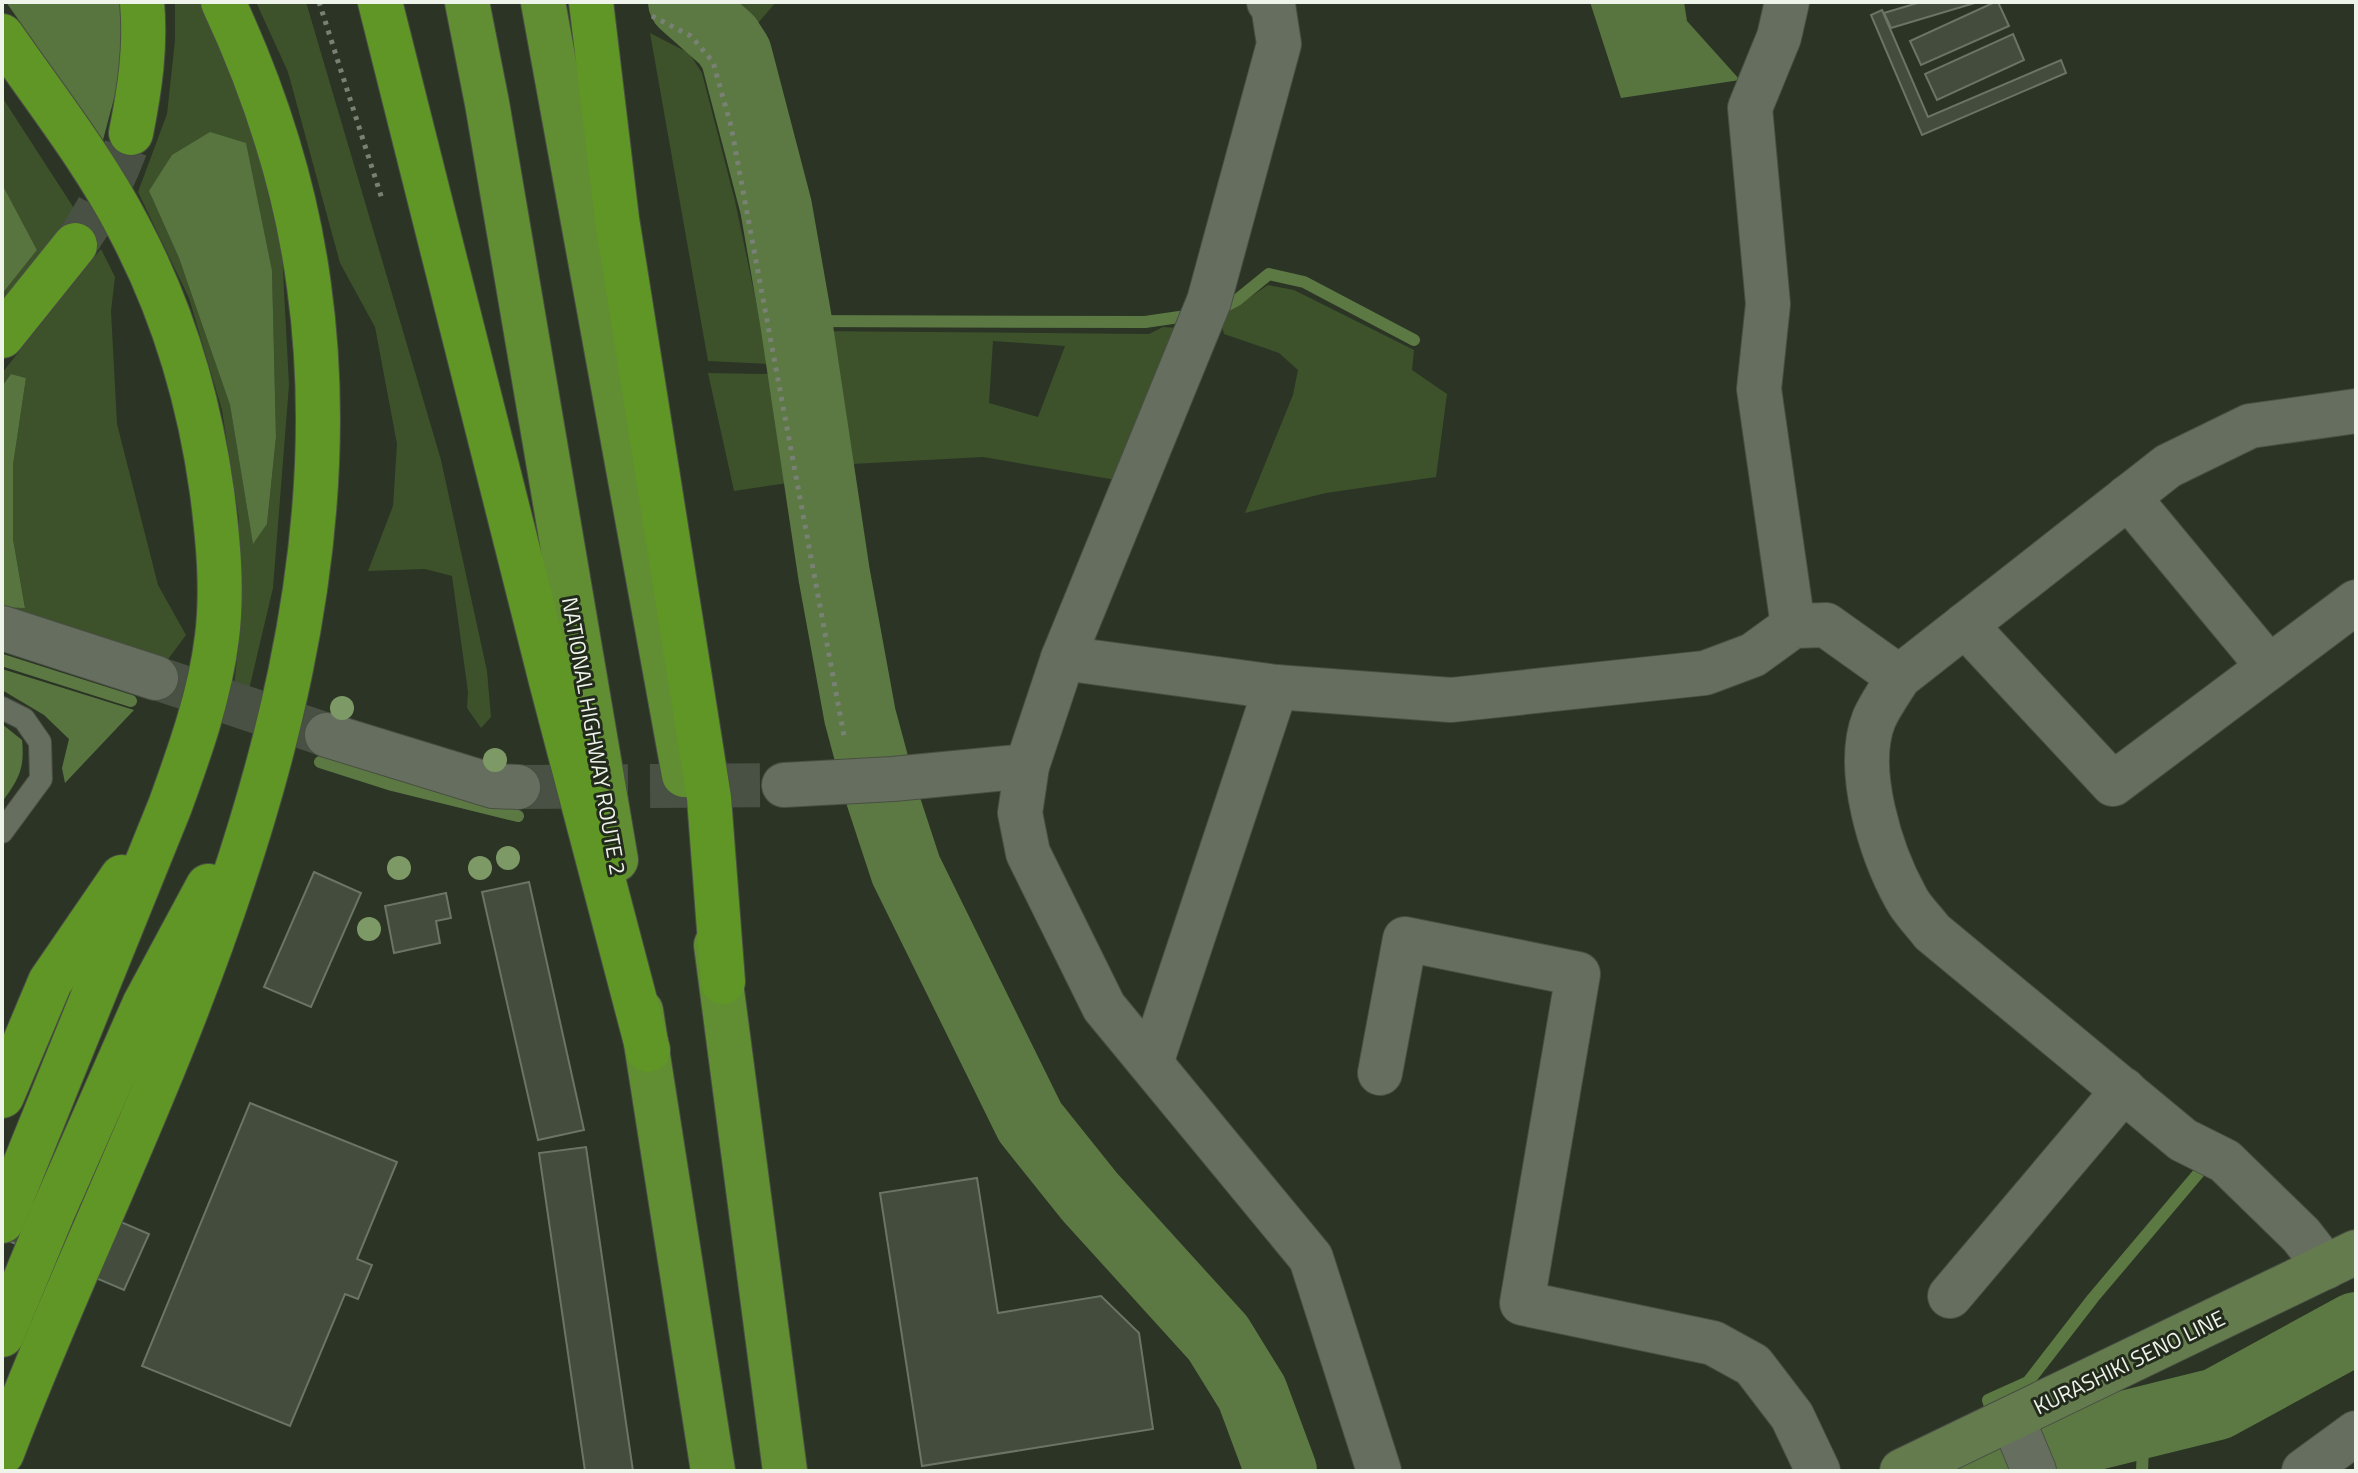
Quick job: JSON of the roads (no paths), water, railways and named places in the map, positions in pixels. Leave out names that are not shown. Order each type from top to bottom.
[{"type":"highway","points":[[131,133],[141,86],[144,49],[142,2]]},
{"type":"highway","points":[[2,1453],[79,1262],[172,1046],[237,869],[284,702],[309,550],[317,480],[318,416],[316,347],[309,284],[282,160],[265,102],[223,2]]},
{"type":"highway","points":[[380,2],[551,681],[648,1050]]},
{"type":"highway","name":"NATIONAL HIGHWAY ROUTE 2","points":[[467,2],[487,103],[648,1050],[713,1471]]},
{"type":"highway","points":[[543,2],[723,982]]},
{"type":"highway","points":[[591,2],[617,219],[709,798],[723,982],[785,1471]]},
{"type":"highway","points":[[2,36],[92,166],[128,226],[155,281],[179,342],[197,401],[216,524],[219,582],[217,636],[208,688],[170,806],[2,1221]]},
{"type":"highway","points":[[2,336],[75,245]]},
{"type":"highway","points":[[2,1335],[144,1005],[263,785]]},
{"type":"highway","points":[[2,1096],[50,982],[170,806]]},
{"type":"main road","name":"KURASHIKI SENO LINE","points":[[1902,1471],[2022,1441],[2341,1260]]},
{"type":"street","points":[[1269,2],[1273,5],[1279,44],[1203,314],[1063,658],[1027,766],[1020,813],[1028,853],[1104,1007],[1311,1258],[1379,1471]]},
{"type":"street","points":[[1787,2],[1779,37],[1750,108],[1768,304],[1759,389],[1793,626]]},
{"type":"street","points":[[2341,1260],[2301,1235],[2225,1161],[2183,1140],[1932,932],[1907,901],[1886,859],[1870,792],[1867,747],[1874,719],[1899,677],[2168,466],[2250,426],[2356,411]]},
{"type":"street","points":[[2128,497],[2269,667]]},
{"type":"street","points":[[1965,625],[2113,784],[2356,602]]},
{"type":"street","points":[[1063,658],[1276,687],[1451,700],[1705,673],[1753,655],[1793,626],[1826,625],[1899,677]]},
{"type":"street","points":[[2,628],[156,678]]},
{"type":"street","points":[[1151,1063],[1276,687]]},
{"type":"street","points":[[327,735],[493,786],[518,787]]},
{"type":"street","points":[[784,785],[1027,766]]},
{"type":"street","points":[[1380,1073],[1405,939],[1578,974],[1522,1303],[1713,1343],[1753,1365],[1792,1416],[1818,1471]]},
{"type":"street","points":[[1950,1296],[2124,1090]]},
{"type":"street","points":[[2304,1471],[2356,1433]]},
{"type":"lane","points":[[2,708],[24,719],[40,742],[41,779],[2,832]]},
{"type":"waterway","points":[[684,2],[727,40],[736,54],[776,207],[834,574],[860,716],[906,870],[1030,1122],[1090,1197],[1218,1338],[1252,1393],[1281,1471]]},
{"type":"waterway","points":[[1219,310],[1237,300],[1269,274],[1304,282],[1414,340]]},
{"type":"waterway","points":[[796,321],[1145,322],[1193,315]]},
{"type":"waterway","points":[[2,660],[131,701]]},
{"type":"waterway","points":[[320,762],[392,785],[518,816]]},
{"type":"waterway","points":[[1991,1409],[1988,1400],[2028,1382],[2093,1298],[2202,1169]]},
{"type":"waterway","points":[[1986,1471],[2007,1456],[2217,1404],[2356,1328]]},
{"type":"waterway","points":[[2142,1471],[2144,1421]]},
{"type":"tunnel","points":[[75,245],[107,191],[131,133]]},
{"type":"tunnel","points":[[156,678],[327,735]]},
{"type":"tunnel","points":[[518,787],[784,785]]}]
